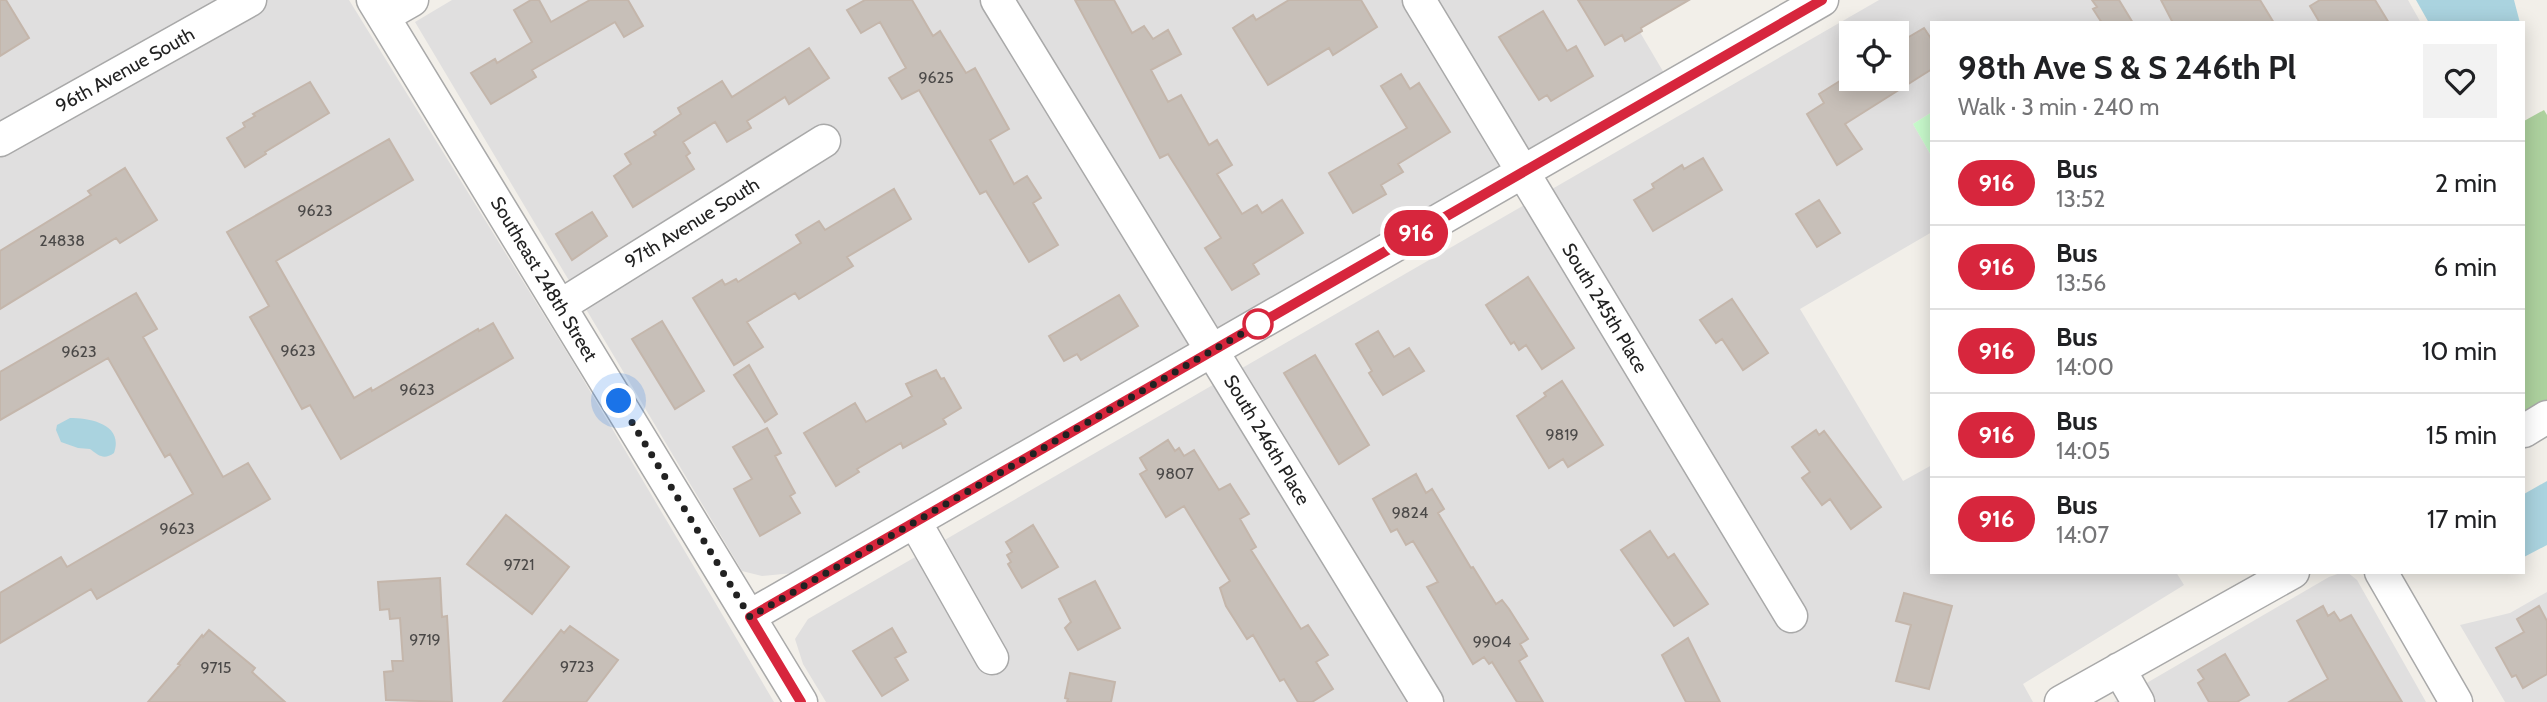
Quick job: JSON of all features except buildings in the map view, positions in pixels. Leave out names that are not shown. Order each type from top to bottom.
[{"type":"street","name":"96th Avenue South","points":[[0,140],[250,0]]},
{"type":"street","points":[[379,8],[412,0]]},
{"type":"street","name":"South 246th Place","points":[[997,0],[1427,702]]},
{"type":"street","name":"South 245th Place","points":[[1419,0],[1791,616]]},
{"type":"street","points":[[750,617],[1822,0]]},
{"type":"street","name":"Southeast 248th Street","points":[[379,8],[801,702]]},
{"type":"street","name":"97th Avenue South","points":[[561,306],[824,141]]},
{"type":"street","points":[[2525,430],[2547,417]]},
{"type":"street","points":[[915,522],[992,658]]},
{"type":"street","points":[[2061,702],[2289,574]]},
{"type":"street","points":[[2382,574],[2456,702]]},
{"type":"street","points":[[2119,669],[2138,702]]},
{"type":"shaded area","points":[[0,0],[349,0],[571,359],[774,702],[0,702]]},
{"type":"shaded area","points":[[452,0],[1621,0],[1664,73],[794,573],[762,576],[742,571],[415,22]]},
{"type":"shaded area","points":[[1879,0],[2408,0],[2420,21],[1930,21],[1930,113],[1913,124],[1930,154],[1930,233],[1800,309],[1903,481],[1930,466],[1930,574],[2177,574],[2184,585],[2023,684],[2033,702],[826,702],[803,664],[795,639],[808,619],[1839,23],[1839,91],[1909,91],[1909,21],[1843,21]]},
{"type":"shaded area","points":[[2350,574],[2357,580],[2426,702],[2114,702],[2329,577]]},
{"type":"shaded area","points":[[2547,592],[2547,702],[2505,702],[2460,625],[2510,613]]},
{"type":"green space","points":[[2544,110],[2547,115],[2547,405],[2525,417],[2525,120]]},
{"type":"green space","points":[[1930,113],[1930,154],[1913,124]]},
{"type":"water","points":[[2416,0],[2514,0],[2519,21],[2428,21]]},
{"type":"water","points":[[70,418],[95,421],[110,429],[116,443],[114,453],[102,456],[90,449],[61,442],[56,430],[57,425]]},
{"type":"water","points":[[2547,481],[2547,545],[2525,556],[2525,493]]},
{"type":"bus line","name":"916","points":[[801,702],[750,617],[1822,0]]},
{"type":"route","points":[[619,401],[750,617],[1260,323],[1258,324]]}]
